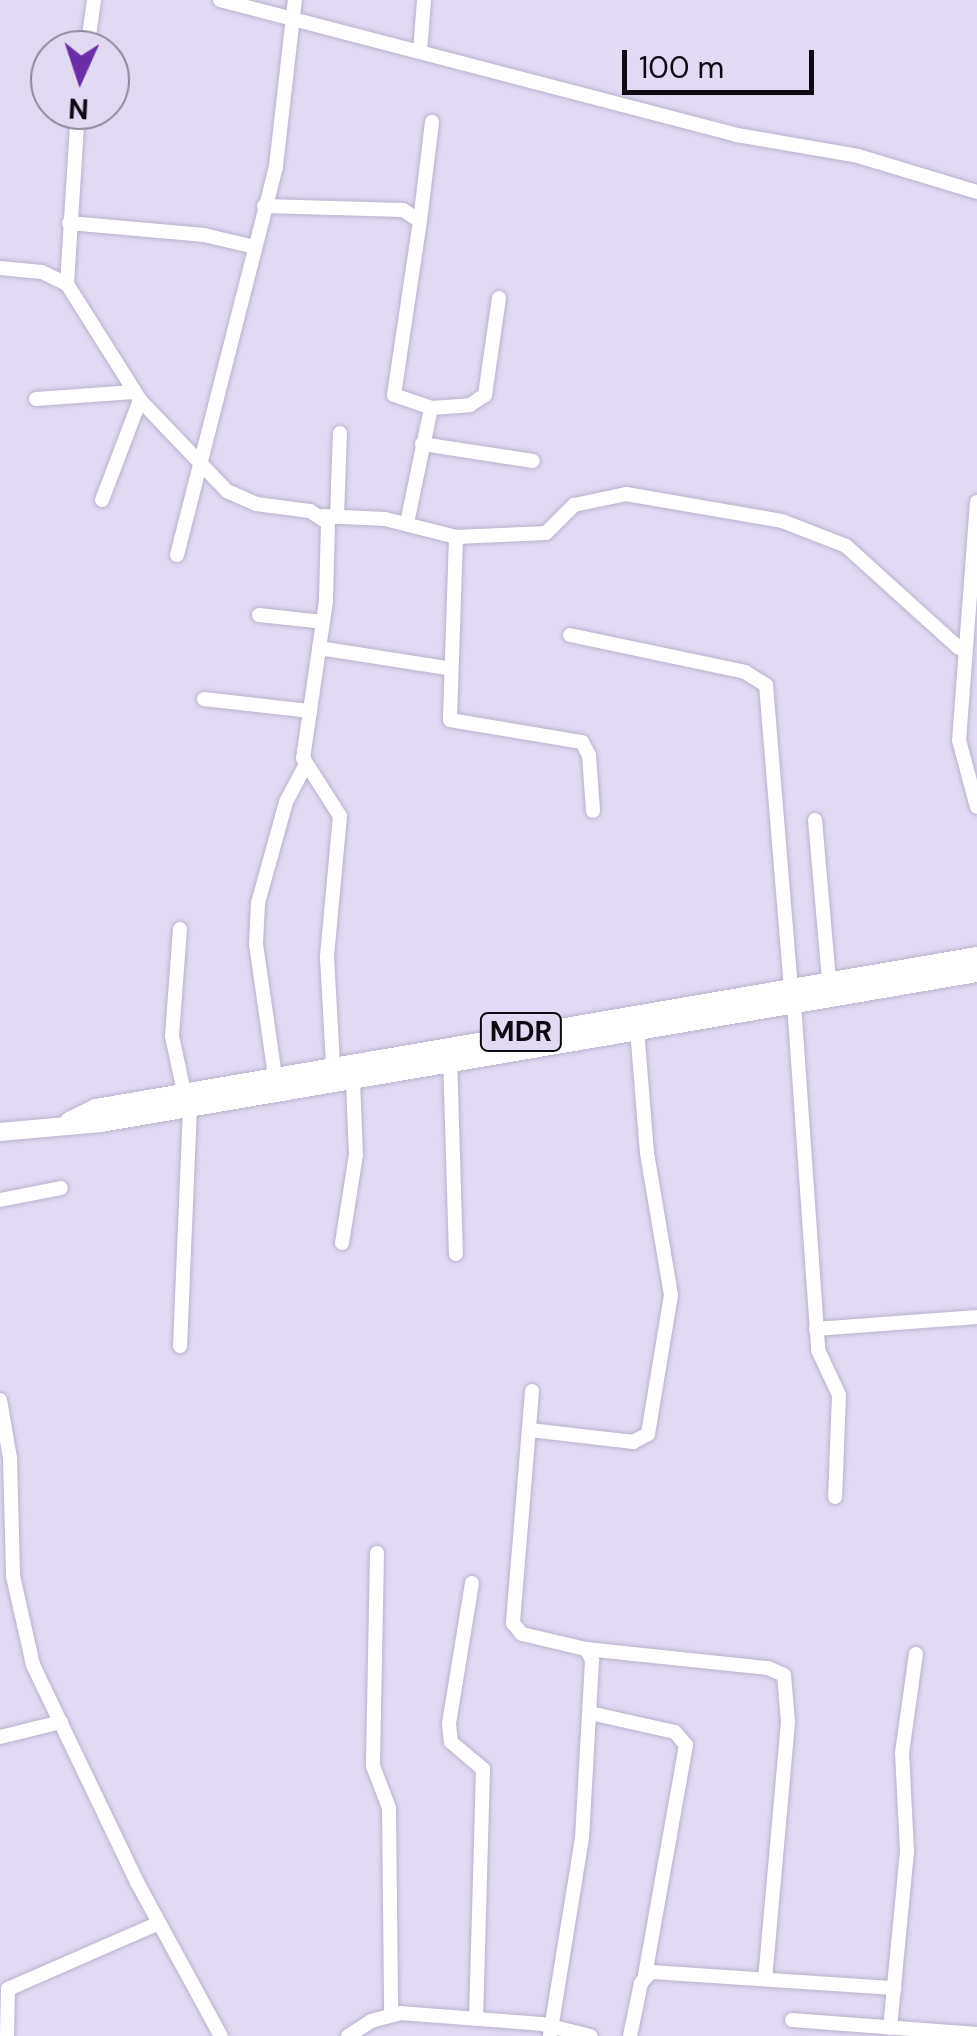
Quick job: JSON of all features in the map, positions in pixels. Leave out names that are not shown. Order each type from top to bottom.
[{"type":"main road","name":"MDR","points":[[792,994],[829,980],[977,956]]},
{"type":"main road","name":"MDR","points":[[187,1100],[354,1079],[450,1053],[792,994],[977,973]]},
{"type":"main road","name":"MDR","points":[[0,1132],[69,1121],[100,1123],[275,1076],[333,1066],[638,1030],[758,1000]]},
{"type":"street","points":[[90,30],[94,0]]},
{"type":"street","points":[[177,555],[201,469],[251,246],[276,166],[295,0]]},
{"type":"street","points":[[420,52],[424,0]]},
{"type":"street","points":[[224,1],[737,135],[858,156],[977,192]]},
{"type":"street","points":[[432,122],[394,395],[431,408],[470,405],[486,395],[499,298]]},
{"type":"street","points":[[67,284],[76,130]]},
{"type":"street","points":[[264,206],[403,210],[420,221]]},
{"type":"street","points":[[69,223],[204,235],[251,246]]},
{"type":"street","points":[[0,268],[42,272],[67,284],[137,396],[201,469],[238,498],[330,517],[408,523],[456,537],[546,532],[574,505],[626,494],[782,521],[846,546],[960,648]]},
{"type":"street","points":[[36,399],[137,396]]},
{"type":"street","points":[[102,500],[137,396]]},
{"type":"street","points":[[408,523],[431,408]]},
{"type":"street","points":[[275,1076],[256,944],[258,903],[286,802],[305,766],[340,433]]},
{"type":"street","points":[[422,444],[533,460]]},
{"type":"street","points":[[977,502],[970,669],[959,740],[977,807]]},
{"type":"street","points":[[456,537],[461,553],[447,668],[452,723],[586,747],[593,811]]},
{"type":"street","points":[[260,615],[323,622]]},
{"type":"street","points":[[570,635],[746,672],[766,685],[816,1329],[838,1395],[835,1497]]},
{"type":"street","points":[[319,648],[447,668]]},
{"type":"street","points":[[204,699],[310,711]]},
{"type":"street","points":[[305,766],[330,792],[340,816],[328,957],[333,1066]]},
{"type":"street","points":[[815,820],[829,980]]},
{"type":"street","points":[[180,929],[172,1036],[187,1100],[180,1346]]},
{"type":"street","points":[[530,1430],[633,1442],[648,1434],[671,1294],[647,1152],[638,1030]]},
{"type":"street","points":[[450,1053],[456,1254]]},
{"type":"street","points":[[342,1243],[356,1155],[354,1079]]},
{"type":"street","points":[[0,1200],[61,1188]]},
{"type":"street","points":[[816,1329],[977,1317]]},
{"type":"street","points":[[532,1392],[513,1623],[522,1634],[586,1649],[768,1668],[784,1675],[788,1722],[765,1979]]},
{"type":"street","points":[[0,1400],[8,1430],[18,1616],[33,1665],[159,1923],[221,2036]]},
{"type":"street","points":[[377,1553],[373,1766],[390,1817],[391,2014]]},
{"type":"street","points":[[472,1583],[450,1724],[451,1742],[483,1768],[476,2019]]},
{"type":"street","points":[[551,2031],[582,1838],[592,1660],[586,1649]]},
{"type":"street","points":[[890,2028],[907,1851],[902,1753],[916,1654]]},
{"type":"street","points":[[590,1713],[675,1732],[686,1745],[645,1976],[630,2036]]},
{"type":"street","points":[[0,1737],[62,1722]]},
{"type":"street","points":[[7,2036],[2,1996],[30,1977],[159,1923]]},
{"type":"street","points":[[645,1976],[894,1988]]},
{"type":"street","points":[[348,2036],[391,2014],[476,2019],[591,2036]]},
{"type":"street","points":[[792,2020],[977,2034]]}]
